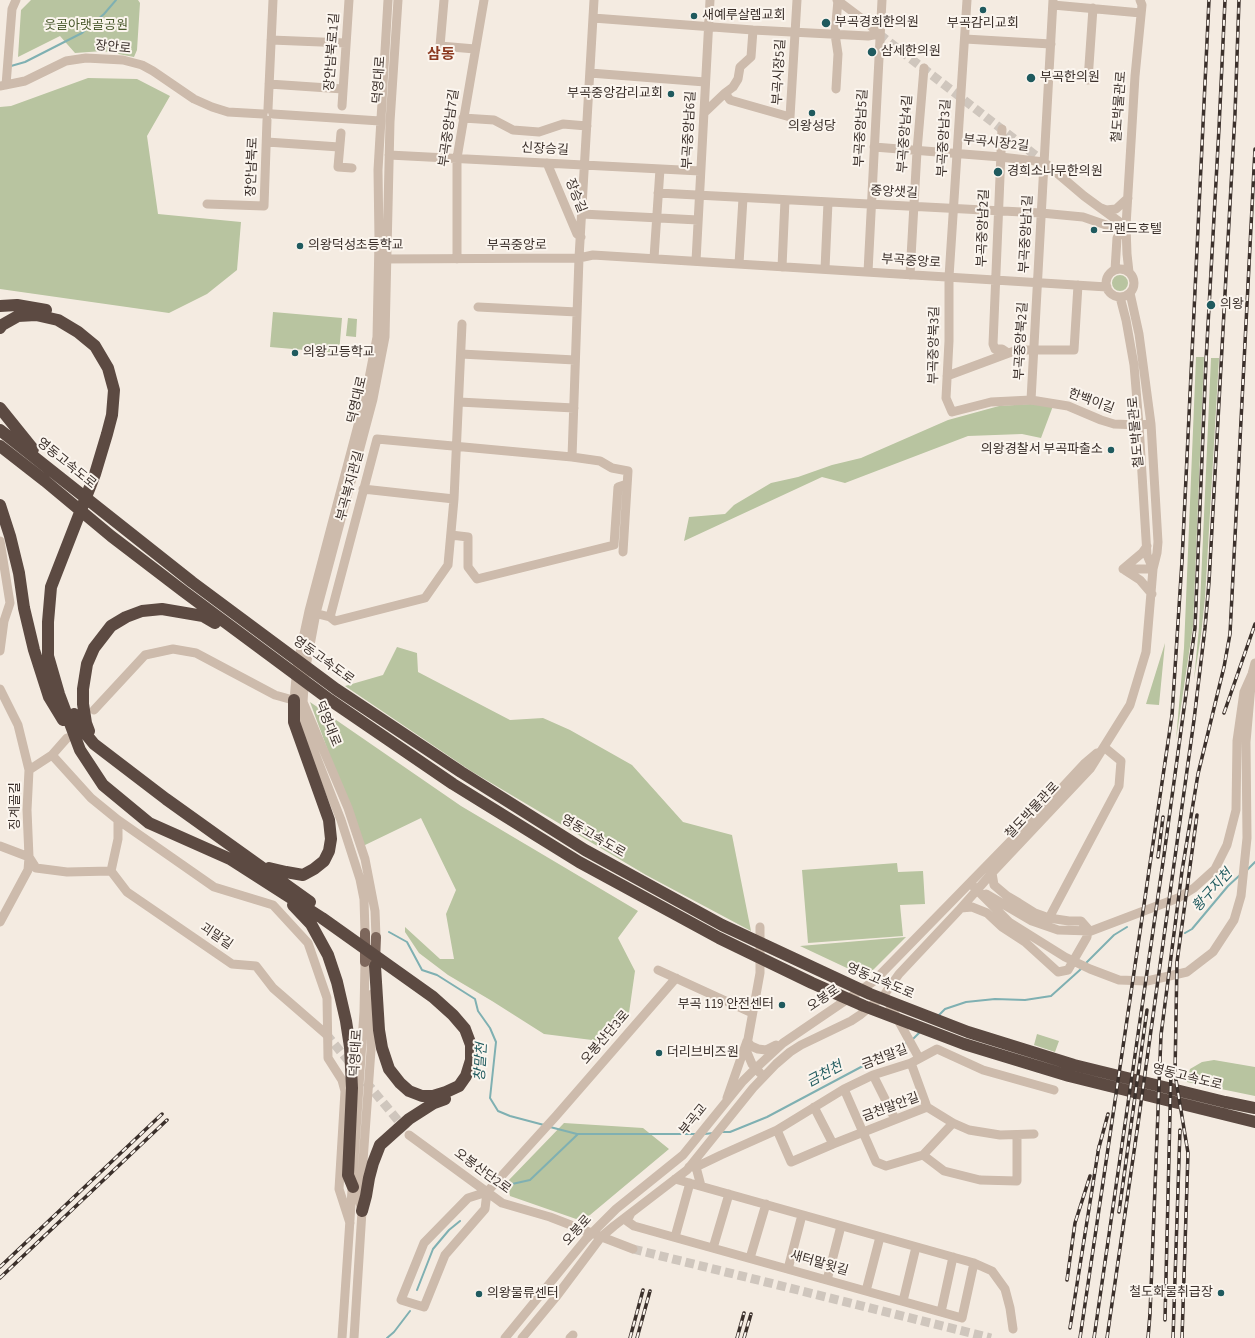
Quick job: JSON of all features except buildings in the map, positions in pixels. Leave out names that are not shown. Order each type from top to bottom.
[{"type":"highway","points":[[0,306],[17,305],[37,307],[60,314],[82,326],[98,341],[114,364],[120,388],[118,416],[114,436],[101,477],[65,566],[58,588],[54,622],[54,653],[64,690],[81,728],[94,744],[166,799],[435,992],[457,1011],[469,1025],[477,1044],[476,1061],[470,1077],[463,1088],[449,1097],[422,1110],[409,1119],[380,1145],[373,1163],[362,1211]]},
{"type":"highway","points":[[0,328],[2,325],[18,316],[36,315],[58,320],[78,332],[95,346],[108,368],[114,390],[112,416],[95,474],[51,587],[48,622],[48,656],[59,694],[80,750]]},
{"type":"highway","points":[[0,408],[48,467]]},
{"type":"highway","name":"영동고속도로","points":[[0,430],[192,582],[336,689],[460,772],[585,850],[722,925],[870,994],[968,1032],[1074,1065],[1255,1108]]},
{"type":"highway","name":"영동고속도로","points":[[0,446],[111,536],[251,643],[330,700],[453,784],[573,858],[719,938],[812,983],[864,1006],[964,1044],[1069,1076],[1255,1122]]},
{"type":"highway","points":[[0,506],[10,536],[19,573],[24,608],[34,650],[49,697],[80,750],[103,785],[149,823],[230,859],[322,918],[392,967],[454,1015],[465,1029],[471,1045],[471,1060],[466,1076],[459,1086],[433,1096],[422,1096],[409,1090],[400,1083],[389,1069],[382,1048],[370,964]]},
{"type":"highway","points":[[94,744],[86,723],[83,704],[83,688],[89,659],[94,648],[111,626],[126,617],[142,611],[162,609],[179,611],[203,616],[251,643]]},
{"type":"highway","points":[[260,865],[303,875],[324,861],[329,851],[331,839],[329,820],[294,722],[299,701]]},
{"type":"highway","points":[[278,890],[311,924],[328,955],[337,982],[346,1020],[352,1071],[352,1112],[348,1175],[353,1187]]},
{"type":"main road","name":"덕영대로","points":[[365,933],[370,964]]},
{"type":"main road","name":"덕영대로","points":[[370,964],[376,937]]},
{"type":"street","points":[[4,83],[12,9],[16,0]]},
{"type":"street","name":"장안남북로","points":[[207,204],[264,206],[273,0]]},
{"type":"street","name":"장안남북로1길","points":[[342,106],[349,0]]},
{"type":"street","name":"덕영대로","points":[[365,933],[364,899],[358,871],[299,701],[297,667],[373,399],[385,337],[383,259],[378,170],[388,0]]},
{"type":"street","name":"덕영대로","points":[[383,259],[398,0]]},
{"type":"street","points":[[444,0],[440,46],[475,49]]},
{"type":"street","name":"부곡중앙남7길","points":[[457,259],[457,158],[484,0]]},
{"type":"street","name":"장승길","points":[[580,258],[594,0]]},
{"type":"street","name":"부곡중앙남6길","points":[[696,261],[710,0]]},
{"type":"street","name":"부곡시장5길","points":[[725,93],[730,100],[790,117],[797,0]]},
{"type":"street","points":[[837,0],[869,24],[879,34]]},
{"type":"street","points":[[836,88],[838,54],[835,34],[837,0]]},
{"type":"street","name":"부곡중앙남5길","points":[[868,272],[879,34],[882,0]]},
{"type":"street","name":"부곡중앙남3길","points":[[949,277],[967,0]]},
{"type":"street","name":"철도박물관로","points":[[1129,272],[1126,226],[1135,76],[1142,5],[1140,0]]},
{"type":"street","points":[[1053,3],[1141,12]]},
{"type":"street","name":"부곡중앙남1길","points":[[1038,283],[1053,3]]},
{"type":"street","points":[[1088,80],[1093,8]]},
{"type":"street","points":[[593,18],[753,30],[868,36],[879,34]]},
{"type":"street","points":[[704,113],[733,87],[738,78],[740,67],[751,57],[753,30]]},
{"type":"street","points":[[965,39],[1051,44]]},
{"type":"street","points":[[271,40],[346,43]]},
{"type":"street","name":"장안로","points":[[4,83],[25,81],[66,61],[86,58],[123,60],[142,65],[154,71],[194,99],[212,108],[228,112],[380,121]]},
{"type":"street","name":"부곡중앙남4길","points":[[910,275],[917,151],[924,68]]},
{"type":"street","points":[[590,73],[705,82]]},
{"type":"street","points":[[269,84],[343,89]]},
{"type":"street","points":[[463,118],[494,120],[513,130],[539,132],[563,124],[587,126]]},
{"type":"street","name":"부곡중앙남2길","points":[[995,280],[1002,129]]},
{"type":"street","points":[[341,133],[338,167],[352,168]]},
{"type":"street","points":[[267,142],[340,147]]},
{"type":"street","name":"부곡시장2길","points":[[874,148],[957,153],[1044,162]]},
{"type":"street","name":"신장승길","points":[[389,155],[700,171]]},
{"type":"street","points":[[1044,162],[1126,226]]},
{"type":"street","name":"장승길","points":[[547,163],[577,234],[581,237]]},
{"type":"street","points":[[654,258],[660,169]]},
{"type":"street","name":"중앙샛길","points":[[658,193],[1041,213],[1082,217],[1109,226],[1126,226]]},
{"type":"street","points":[[739,264],[743,198]]},
{"type":"street","points":[[1101,208],[1106,210],[1116,209],[1128,198]]},
{"type":"street","points":[[782,267],[785,200]]},
{"type":"street","points":[[825,269],[828,202]]},
{"type":"street","points":[[582,214],[698,220]]},
{"type":"street","name":"철도박물관로","points":[[1115,270],[1117,238],[1126,226]]},
{"type":"street","name":"부곡중앙로","points":[[383,259],[580,258],[593,255],[1107,287]]},
{"type":"street","points":[[572,457],[580,258]]},
{"type":"street","points":[[1115,270],[1125,270],[1129,272],[1134,279],[1134,286],[1130,293],[1120,297],[1110,293],[1107,287],[1108,277],[1115,270]]},
{"type":"street","name":"부곡중앙북3길","points":[[949,277],[949,341],[946,398],[952,412]]},
{"type":"street","points":[[995,280],[993,344],[995,349],[1002,349],[1008,353]]},
{"type":"street","name":"부곡중앙북2길","points":[[1031,400],[1038,283]]},
{"type":"street","points":[[947,376],[1016,350],[1074,350],[1078,285]]},
{"type":"street","name":"철도박물관로","points":[[977,890],[1090,769],[1130,705],[1146,652],[1153,569],[1158,542],[1151,424],[1144,364],[1130,293]]},
{"type":"street","name":"철도박물관로","points":[[1120,297],[1130,337],[1134,365],[1140,425],[1147,555],[1153,569]]},
{"type":"street","points":[[478,307],[577,312]]},
{"type":"street","points":[[313,612],[330,617],[335,621],[425,598],[448,565],[452,535],[462,324]]},
{"type":"street","points":[[461,354],[575,360]]},
{"type":"street","name":"한백이길","points":[[952,412],[991,402],[1031,400],[1068,406],[1114,424],[1151,424]]},
{"type":"street","points":[[459,402],[574,408]]},
{"type":"street","name":"부곡복지관길","points":[[330,617],[377,439],[457,446]]},
{"type":"street","points":[[457,446],[600,461],[612,468],[628,471],[623,552]]},
{"type":"street","points":[[452,535],[468,536],[468,567],[477,579],[614,544],[618,487],[627,484]]},
{"type":"street","points":[[364,489],[454,499]]},
{"type":"street","points":[[0,541],[10,603],[4,621],[0,650]]},
{"type":"street","points":[[1122,569],[1142,553],[1147,546]]},
{"type":"street","points":[[1122,569],[1153,569]]},
{"type":"street","points":[[1122,569],[1140,580],[1152,594]]},
{"type":"street","points":[[94,710],[145,655],[173,649],[196,653],[275,695],[299,701]]},
{"type":"street","points":[[977,890],[1032,921],[1058,930],[1091,931],[1178,898],[1194,888],[1215,869],[1228,845],[1236,810],[1237,741],[1244,692],[1255,663]]},
{"type":"street","points":[[970,883],[1009,922],[1065,957],[1090,969],[1119,980],[1147,981],[1186,972],[1192,968],[1213,952],[1234,920],[1241,896],[1247,838],[1246,742],[1252,674]]},
{"type":"street","name":"징계골길","points":[[0,689],[18,725],[29,770],[28,870],[0,922]]},
{"type":"street","name":"덕영대로","points":[[299,701],[348,808],[364,858],[376,911],[376,937]]},
{"type":"street","points":[[29,770],[52,755],[67,738]]},
{"type":"street","points":[[1049,918],[1119,786],[1121,761],[1104,747]]},
{"type":"street","name":"철도박물관로","points":[[970,883],[1084,764],[1104,747]]},
{"type":"street","points":[[52,755],[91,798],[118,820],[214,887],[273,905],[308,942],[327,998],[326,1034],[328,1058],[342,1080],[345,1091],[340,1189],[350,1223]]},
{"type":"street","points":[[0,846],[29,857],[36,868],[67,872],[111,871],[118,839],[118,820]]},
{"type":"street","name":"괴말길","points":[[111,871],[127,892],[232,964],[256,966],[273,988],[326,1034]]},
{"type":"street","points":[[961,908],[972,907],[987,913],[1002,927],[1025,942],[1058,972],[1068,970],[1087,937],[1088,929],[1081,921],[1049,918],[1035,913],[1007,896],[994,885],[992,873]]},
{"type":"street","name":"오봉로","points":[[726,1103],[756,1068],[782,1043],[874,981],[970,883]]},
{"type":"street","points":[[760,927],[760,973],[746,1050],[748,1056],[763,1077],[790,1052],[860,1015],[884,995],[899,974],[977,890]]},
{"type":"street","name":"덕영대로","points":[[354,1338],[362,1211],[360,1202],[370,964]]},
{"type":"street","name":"덕영대로","points":[[342,1338],[364,1012],[370,964]]},
{"type":"street","points":[[658,970],[752,1013]]},
{"type":"street","name":"오봉산단3로","points":[[487,1192],[556,1116],[676,978]]},
{"type":"street","points":[[884,995],[907,1035],[928,1107]]},
{"type":"street","points":[[747,1041],[751,1046],[758,1050],[766,1050],[782,1043]]},
{"type":"street","points":[[726,1103],[747,1041]]},
{"type":"street","name":"금천말길","points":[[692,1167],[777,1130],[844,1089],[873,1075],[915,1060],[937,1049],[983,1070],[1054,1090]]},
{"type":"street","points":[[873,1075],[895,1119]]},
{"type":"street","name":"부곡교","points":[[698,1156],[763,1077]]},
{"type":"street","points":[[844,1089],[876,1162],[886,1166],[923,1155],[953,1123]]},
{"type":"street","name":"부곡교","points":[[683,1155],[726,1103]]},
{"type":"street","points":[[814,1107],[833,1144]]},
{"type":"street","name":"금천말안길","points":[[777,1130],[791,1162],[863,1131],[928,1107],[953,1123],[969,1130],[983,1133],[1017,1136],[1034,1134]]},
{"type":"street","name":"오봉산단2로","points":[[409,1135],[502,1204],[550,1217],[633,1249]]},
{"type":"street","points":[[923,1155],[944,1171],[980,1180],[1017,1181],[1017,1136]]},
{"type":"street","name":"오봉로","points":[[505,1338],[592,1233],[616,1210],[683,1155]]},
{"type":"street","name":"오봉로","points":[[522,1338],[556,1297],[601,1237],[692,1167],[698,1156]]},
{"type":"street","points":[[692,1167],[701,1186]]},
{"type":"street","points":[[675,1179],[974,1263],[992,1271],[1005,1289],[1013,1329]]},
{"type":"street","points":[[675,1237],[690,1183]]},
{"type":"street","points":[[487,1192],[485,1209],[445,1255],[424,1307],[401,1300],[424,1243],[468,1198],[487,1192]]},
{"type":"street","points":[[712,1248],[729,1194]]},
{"type":"street","points":[[750,1258],[766,1204]]},
{"type":"street","name":"새터말윗길","points":[[632,1212],[627,1221],[634,1226],[962,1318],[974,1263]]},
{"type":"street","points":[[788,1269],[802,1215]]},
{"type":"street","points":[[827,1280],[841,1226]]},
{"type":"street","points":[[866,1291],[880,1237]]},
{"type":"street","points":[[903,1301],[916,1247]]},
{"type":"street","points":[[941,1312],[953,1257]]},
{"type":"green space","name":"웃골아랫골공원","points":[[31,0],[138,0],[140,3],[137,50],[134,57],[103,51],[75,53],[60,36],[18,57],[21,10]]},
{"type":"green space","points":[[88,78],[137,79],[170,96],[147,136],[158,214],[241,222],[237,270],[207,294],[169,313],[0,289],[0,107],[11,106]]},
{"type":"green space","points":[[1120,275],[1127,280],[1128,283],[1123,290],[1120,291],[1113,286],[1112,283],[1117,276]]},
{"type":"green space","points":[[273,312],[342,318],[339,353],[270,347]]},
{"type":"green space","points":[[348,318],[357,319],[356,337],[346,336]]},
{"type":"green space","points":[[1196,357],[1204,357],[1193,626],[1176,740],[1184,648]]},
{"type":"green space","points":[[1211,358],[1219,358],[1205,598],[1194,680],[1199,627]]},
{"type":"green space","points":[[1030,404],[1053,406],[1041,438],[1022,434],[968,436],[845,483],[822,477],[684,541],[689,517],[725,514],[734,505],[771,483],[798,477],[832,465],[861,458],[948,420],[999,406]]},
{"type":"green space","points":[[1165,643],[1159,705],[1146,704]]},
{"type":"green space","points":[[397,647],[417,653],[418,672],[510,720],[543,718],[570,730],[632,765],[683,822],[732,835],[751,931],[646,875],[471,771],[345,686],[383,675]]},
{"type":"green space","points":[[310,702],[461,806],[638,911],[618,938],[635,971],[629,1013],[608,1042],[544,1034],[448,975],[419,953],[405,932],[405,927],[440,959],[454,959],[446,914],[456,890],[421,818],[363,846]]},
{"type":"green space","points":[[897,863],[898,872],[923,871],[925,904],[900,905],[903,936],[808,943],[802,870]]},
{"type":"green space","points":[[906,937],[866,977],[800,946]]},
{"type":"green space","points":[[1037,1034],[1059,1041],[1055,1052],[1034,1045]]},
{"type":"green space","points":[[1214,1060],[1255,1067],[1255,1096],[1187,1082],[1190,1069],[1202,1062]]},
{"type":"green space","points":[[564,1123],[643,1128],[669,1149],[590,1215],[579,1220],[510,1196],[507,1182]]},
{"type":"waterway","points":[[11,66],[25,62],[82,33],[104,14],[116,0]]},
{"type":"waterway","name":"황구지천","points":[[1247,870],[1255,862]]},
{"type":"waterway","name":"황구지천","points":[[1185,933],[1192,929],[1228,886],[1240,875]]},
{"type":"waterway","name":"금천천","points":[[1085,964],[1114,935],[1127,927]]},
{"type":"waterway","name":"창말천","points":[[389,932],[407,942],[422,970],[437,975],[475,999],[478,1011],[490,1028],[496,1042],[490,1098],[498,1111],[510,1116],[544,1125]]},
{"type":"waterway","name":"금천천","points":[[938,1016],[945,1009],[966,1002],[995,999],[1025,1000],[1051,996],[1081,969]]},
{"type":"waterway","name":"금천천","points":[[912,1040],[920,1032]]},
{"type":"waterway","name":"금천천","points":[[722,1132],[730,1132],[767,1117],[908,1042]]},
{"type":"waterway","name":"창말천","points":[[550,1127],[577,1134]]},
{"type":"waterway","name":"금천천","points":[[704,1134],[714,1133]]},
{"type":"waterway","name":"금천천","points":[[512,1184],[530,1180],[578,1134],[696,1134]]},
{"type":"waterway","name":"금천천","points":[[417,1290],[433,1249],[449,1230],[460,1221]]},
{"type":"waterway","name":"금천천","points":[[387,1338],[394,1332],[410,1311]]},
{"type":"tunnel","points":[[879,34],[1044,162]]},
{"type":"tunnel","points":[[326,1034],[351,1064]]},
{"type":"tunnel","points":[[366,1082],[406,1130]]},
{"type":"tunnel","points":[[633,1249],[991,1338]]},
{"type":"railway","points":[[1080,1338],[1172,715],[1182,561],[1209,0]]},
{"type":"railway","points":[[1094,1338],[1164,855],[1195,628],[1206,361],[1225,0]]},
{"type":"railway","points":[[1107,1338],[1194,720],[1205,628],[1209,582],[1235,114],[1239,0]]},
{"type":"railway","points":[[1148,1338],[1161,1035],[1182,871],[1198,774],[1224,667],[1230,634],[1255,149]]},
{"type":"railway","points":[[1224,713],[1255,624]]},
{"type":"railway","points":[[1182,1338],[1188,1153],[1175,1074],[1177,962],[1197,815]]},
{"type":"railway","points":[[1158,857],[1163,817]]},
{"type":"railway","points":[[1119,1212],[1147,1010]]},
{"type":"railway","points":[[1165,1320],[1171,1072]]},
{"type":"railway","points":[[0,1267],[162,1114]]},
{"type":"railway","points":[[1098,1151],[1108,1114]]},
{"type":"railway","points":[[0,1278],[167,1120]]},
{"type":"railway","points":[[1173,1338],[1180,1130]]},
{"type":"railway","points":[[1070,1328],[1099,1146]]},
{"type":"railway","points":[[1067,1280],[1075,1223],[1090,1176]]},
{"type":"railway","points":[[630,1338],[643,1290]]},
{"type":"railway","points":[[637,1338],[650,1291]]},
{"type":"railway","points":[[737,1338],[744,1313]]},
{"type":"railway","points":[[744,1338],[751,1314]]},
{"type":"place","name":"부곡감리교회","points":[[983,10]]},
{"type":"place","name":"새예루살렘교회","points":[[694,16]]},
{"type":"place","name":"부곡경희한의원","points":[[826,23]]},
{"type":"place","name":"삼세한의원","points":[[872,52]]},
{"type":"place","name":"부곡한의원","points":[[1031,78]]},
{"type":"place","name":"부곡중앙감리교회","points":[[671,94]]},
{"type":"place","name":"의왕성당","points":[[812,113]]},
{"type":"place","name":"경희소나무한의원","points":[[998,172]]},
{"type":"place","name":"그랜드호텔","points":[[1094,230]]},
{"type":"place","name":"의왕덕성초등학교","points":[[300,246]]},
{"type":"place","name":"의왕","points":[[1211,305]]},
{"type":"place","name":"의왕고등학교","points":[[295,353]]},
{"type":"place","name":"의왕경찰서 부곡파출소","points":[[1111,450]]},
{"type":"place","name":"부곡 119 안전센터","points":[[782,1005]]},
{"type":"place","name":"더리브비즈원","points":[[659,1053]]},
{"type":"place","name":"철도화물취급장","points":[[1221,1293]]},
{"type":"place","name":"의왕물류센터","points":[[479,1294]]},
{"type":"district","name":"삼동","points":[[441,56]]}]
